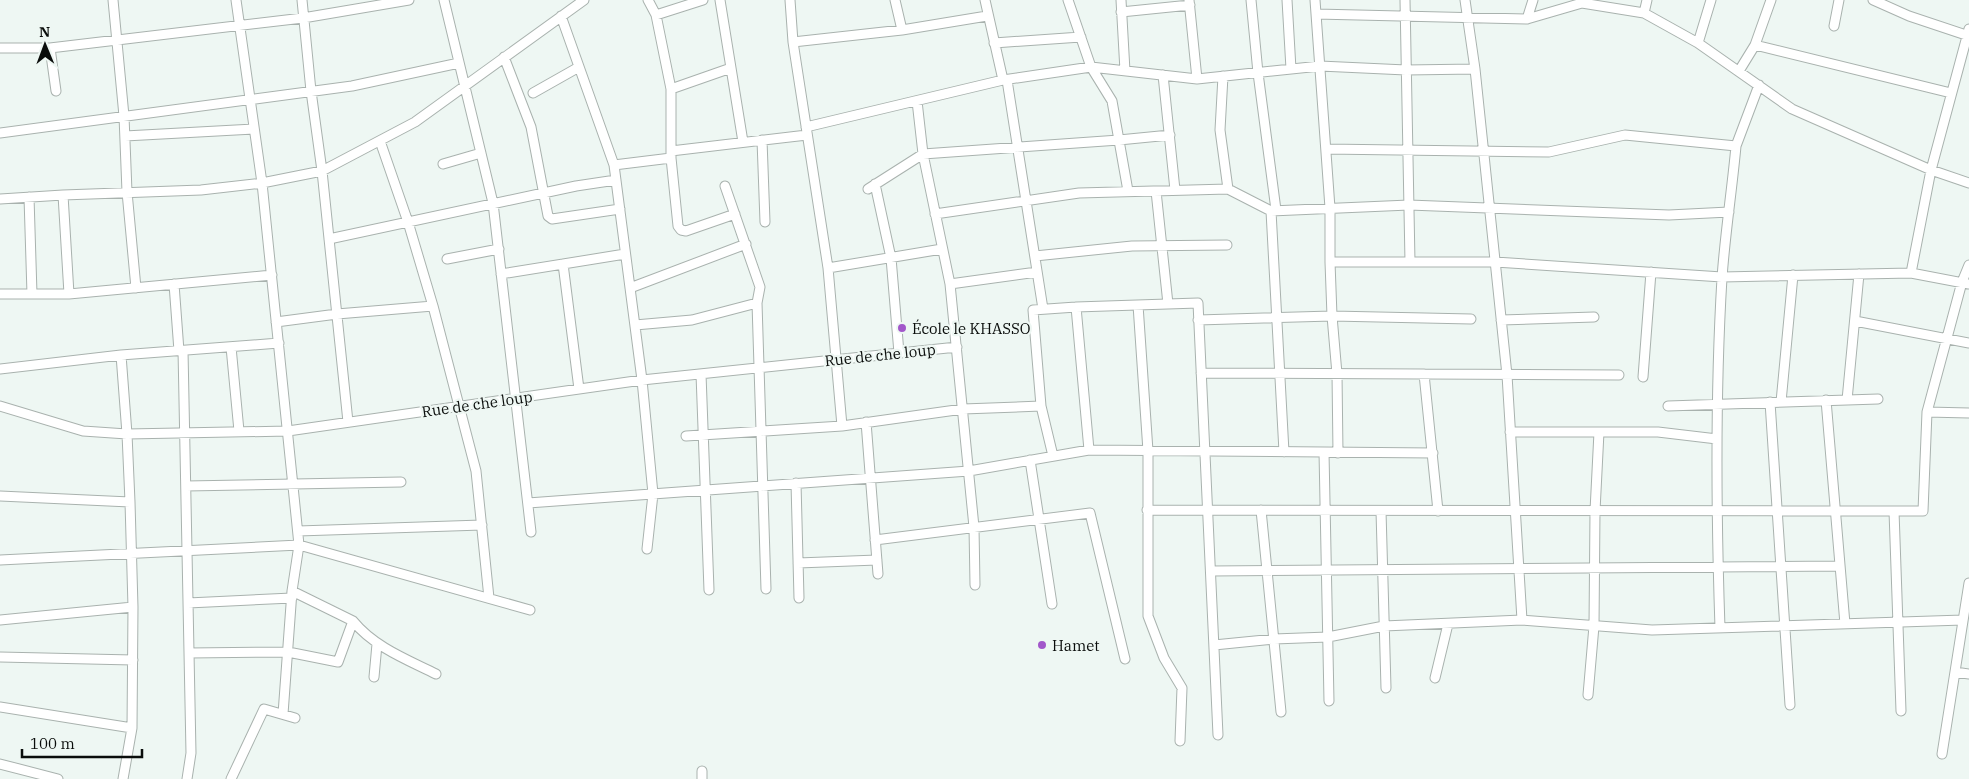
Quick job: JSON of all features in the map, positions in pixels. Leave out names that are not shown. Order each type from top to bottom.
[{"type":"street","points":[[113,0],[124,116],[127,192],[136,288]]},
{"type":"street","points":[[236,0],[238,26],[262,183],[299,544],[292,595],[283,714]]},
{"type":"street","points":[[302,0],[348,422]]},
{"type":"street","points":[[0,48],[50,48],[238,26],[303,18],[409,0]]},
{"type":"street","points":[[444,0],[493,204],[531,532]]},
{"type":"street","points":[[0,200],[127,192],[192,191],[262,183],[322,171],[415,122],[584,0]]},
{"type":"street","points":[[648,0],[656,15],[671,89],[671,155],[678,226],[681,230],[686,231],[735,214]]},
{"type":"street","points":[[656,15],[703,0]]},
{"type":"street","points":[[720,0],[743,142]]},
{"type":"street","points":[[790,0],[793,42],[828,268],[842,426]]},
{"type":"street","points":[[895,0],[902,30]]},
{"type":"street","points":[[985,0],[987,16],[1005,80],[1019,146],[1043,309]]},
{"type":"street","points":[[1068,0],[1091,67],[1112,101],[1128,191]]},
{"type":"street","points":[[1121,0],[1125,71]]},
{"type":"street","points":[[1251,0],[1274,211],[1284,452]]},
{"type":"street","points":[[1287,0],[1292,70]]},
{"type":"street","points":[[1315,0],[1330,208],[1330,262],[1337,374],[1338,452]]},
{"type":"street","points":[[1405,0],[1410,262]]},
{"type":"street","points":[[1465,0],[1475,69],[1507,375],[1522,620]]},
{"type":"street","points":[[1527,19],[1533,0]]},
{"type":"street","points":[[1644,12],[1647,0]]},
{"type":"street","points":[[1698,43],[1711,0]]},
{"type":"street","points":[[1739,72],[1755,44],[1771,0]]},
{"type":"street","points":[[1834,26],[1839,0]]},
{"type":"street","points":[[1873,0],[1909,16],[1968,34],[1931,170],[1911,273]]},
{"type":"street","points":[[1316,14],[1527,19],[1583,2],[1644,12],[1698,43],[1792,109],[1931,170],[1969,184]]},
{"type":"street","points":[[1121,12],[1190,3],[1197,79]]},
{"type":"street","points":[[561,16],[614,165],[642,380],[653,494],[647,550]]},
{"type":"street","points":[[793,42],[902,30],[987,16]]},
{"type":"street","points":[[994,43],[1081,37]]},
{"type":"street","points":[[1755,44],[1952,93]]},
{"type":"street","points":[[50,48],[56,91]]},
{"type":"street","points":[[504,58],[531,127],[545,210],[548,216],[552,219],[620,209]]},
{"type":"street","points":[[0,133],[352,86],[459,63]]},
{"type":"street","points":[[614,165],[806,131],[916,101],[1005,80],[1091,67],[1197,79],[1320,66],[1406,70],[1475,69]]},
{"type":"street","points":[[533,93],[579,67]]},
{"type":"street","points":[[671,89],[731,68]]},
{"type":"street","points":[[1164,75],[1175,190]]},
{"type":"street","points":[[1223,76],[1220,130],[1228,189]]},
{"type":"street","points":[[1720,628],[1717,404],[1722,277],[1736,146],[1758,85]]},
{"type":"street","points":[[916,101],[922,154],[950,284],[974,527],[975,585]]},
{"type":"street","points":[[125,136],[254,129]]},
{"type":"street","points":[[899,353],[891,258],[871,186],[922,154],[1170,135]]},
{"type":"street","points":[[1326,149],[1549,152],[1625,135],[1736,146]]},
{"type":"street","points":[[762,140],[765,222]]},
{"type":"street","points":[[380,141],[408,222],[433,306],[476,471],[489,598]]},
{"type":"street","points":[[443,164],[481,153]]},
{"type":"street","points":[[329,239],[542,193],[616,180]]},
{"type":"street","points":[[725,186],[760,287],[757,303],[766,589]]},
{"type":"street","points":[[935,214],[1079,193],[1228,189],[1274,211],[1409,205],[1669,215],[1729,212]]},
{"type":"street","points":[[1156,191],[1168,304]]},
{"type":"street","points":[[63,195],[69,294]]},
{"type":"street","points":[[30,197],[32,294]]},
{"type":"street","points":[[630,288],[746,244]]},
{"type":"street","points":[[1035,256],[1132,246],[1227,245]]},
{"type":"street","points":[[828,268],[942,248]]},
{"type":"street","points":[[446,259],[499,249]]},
{"type":"street","points":[[502,274],[626,254]]},
{"type":"street","points":[[1330,262],[1495,262],[1722,277],[1911,273],[1965,283]]},
{"type":"street","points":[[563,264],[579,389]]},
{"type":"street","points":[[1147,510],[1923,511],[1927,412],[1969,265]]},
{"type":"street","points":[[950,284],[1038,272]]},
{"type":"street","points":[[1643,377],[1651,272]]},
{"type":"street","points":[[1847,400],[1859,274]]},
{"type":"street","points":[[0,294],[69,294],[272,275]]},
{"type":"street","points":[[1781,402],[1793,275]]},
{"type":"street","points":[[174,284],[181,350],[185,432],[191,753],[187,779]]},
{"type":"street","points":[[635,325],[692,320],[757,303]]},
{"type":"street","points":[[1053,456],[1041,406],[1033,310],[1076,306],[1198,303],[1218,735]]},
{"type":"street","points":[[1138,305],[1148,451],[1148,616],[1164,658],[1182,688],[1180,741]]},
{"type":"street","points":[[276,322],[337,314],[433,306]]},
{"type":"street","points":[[1076,306],[1089,450]]},
{"type":"street","points":[[1198,320],[1332,316],[1471,319]]},
{"type":"street","points":[[1501,320],[1594,318]]},
{"type":"street","points":[[1855,321],[1969,343]]},
{"type":"street","points":[[0,369],[121,355],[279,343]]},
{"type":"street","points":[[230,347],[239,431]]},
{"type":"street","name":"Rue de che loup","points":[[0,406],[83,431],[127,434],[288,431],[642,380],[957,347]]},
{"type":"street","points":[[121,355],[127,434],[133,606],[132,728],[123,779]]},
{"type":"street","points":[[1201,373],[1619,375]]},
{"type":"street","points":[[701,374],[709,590]]},
{"type":"street","points":[[1424,374],[1438,511]]},
{"type":"street","points":[[1668,406],[1878,399]]},
{"type":"street","points":[[1826,400],[1845,624]]},
{"type":"street","points":[[1770,402],[1790,705]]},
{"type":"street","points":[[686,436],[842,426],[963,409],[1041,406]]},
{"type":"street","points":[[1927,412],[1969,413]]},
{"type":"street","points":[[866,422],[878,574]]},
{"type":"street","points":[[1510,432],[1658,432],[1717,439]]},
{"type":"street","points":[[1588,695],[1594,626],[1595,511],[1599,432]]},
{"type":"street","points":[[528,503],[969,470],[1089,450],[1433,453]]},
{"type":"street","points":[[1324,452],[1329,701]]},
{"type":"street","points":[[1030,460],[1052,604]]},
{"type":"street","points":[[186,486],[401,482]]},
{"type":"street","points":[[796,483],[799,598]]},
{"type":"street","points":[[0,496],[130,502]]},
{"type":"street","points":[[1261,510],[1281,712]]},
{"type":"street","points":[[1381,511],[1386,688]]},
{"type":"street","points":[[1894,511],[1902,711]]},
{"type":"street","points":[[875,540],[1090,513],[1125,660]]},
{"type":"street","points":[[298,531],[482,525]]},
{"type":"street","points":[[0,560],[299,544],[530,610]]},
{"type":"street","points":[[798,563],[877,560]]},
{"type":"street","points":[[1210,571],[1840,566]]},
{"type":"street","points":[[1942,754],[1965,623],[1969,583]]},
{"type":"street","points":[[188,603],[292,595],[353,621],[377,644],[436,674]]},
{"type":"street","points":[[0,620],[133,606]]},
{"type":"street","points":[[1214,646],[1274,639],[1328,637],[1384,626],[1522,620],[1652,630],[1898,622],[1965,623]]},
{"type":"street","points":[[189,653],[288,652],[338,662],[353,621]]},
{"type":"street","points":[[1435,678],[1448,624]]},
{"type":"street","points":[[374,677],[377,644]]},
{"type":"street","points":[[0,657],[133,660]]},
{"type":"street","points":[[1955,672],[1969,674]]},
{"type":"street","points":[[0,707],[132,728]]},
{"type":"street","points":[[231,779],[264,709],[295,718]]},
{"type":"street","points":[[0,764],[58,779]]},
{"type":"place","name":"École le KHASSO","points":[[902,328]]},
{"type":"place","name":"Hamet","points":[[1042,645]]}]
